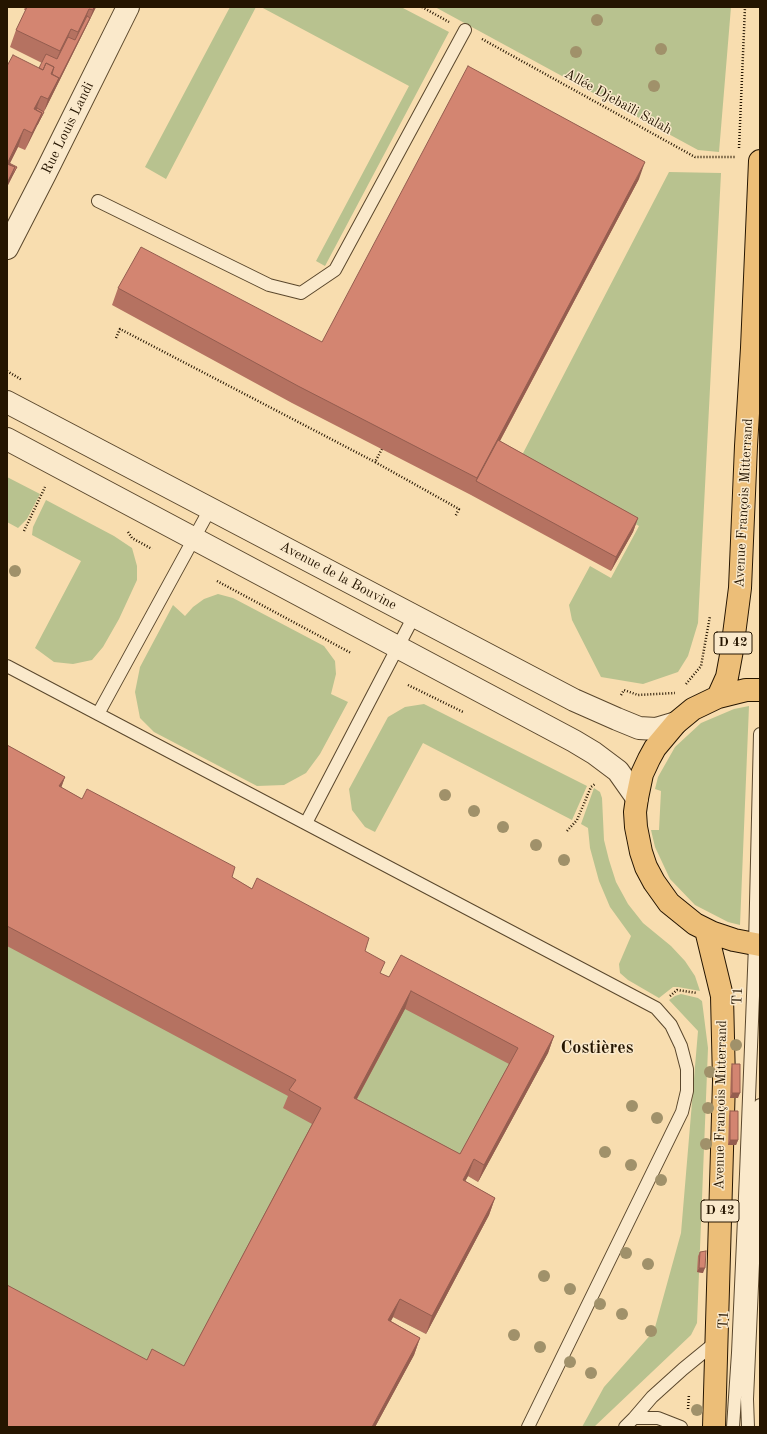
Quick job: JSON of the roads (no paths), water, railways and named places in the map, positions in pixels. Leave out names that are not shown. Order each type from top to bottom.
[{"type":"main road","name":"Avenue François Mitterrand","points":[[718,697],[727,677],[740,588],[760,162]]},
{"type":"main road","points":[[758,945],[734,940],[706,930],[695,924],[669,903],[649,872],[640,852],[636,812],[642,774],[655,748],[676,723],[693,709],[718,697],[746,690],[760,690]]},
{"type":"main road","name":"Avenue François Mitterrand","points":[[706,930],[722,996],[724,1081],[714,1427]]},
{"type":"street","name":"Rue Louis Landi","points":[[7,248],[128,7]]},
{"type":"street","name":"Avenue de la Bouvine","points":[[7,402],[574,700],[639,728],[656,729],[676,723]]},
{"type":"street","points":[[7,439],[574,741],[594,753],[618,771],[637,798]]},
{"type":"lane","points":[[98,201],[269,286],[301,293],[335,270],[465,30]]},
{"type":"lane","points":[[98,714],[210,509]]},
{"type":"lane","points":[[306,823],[414,616]]},
{"type":"lane","points":[[7,666],[656,1008],[672,1025],[681,1046],[687,1069],[687,1091],[682,1112],[528,1427]]},
{"type":"lane","name":"T1","points":[[733,1427],[758,945],[760,734]]},
{"type":"lane","name":"T1","points":[[748,1427],[760,1105]]},
{"type":"lane","points":[[625,1427],[652,1397],[683,1368],[716,1342]]},
{"type":"lane","points":[[634,1418],[658,1418],[681,1427]]},
{"type":"district","name":"Costières","points":[[597,1048]]}]
